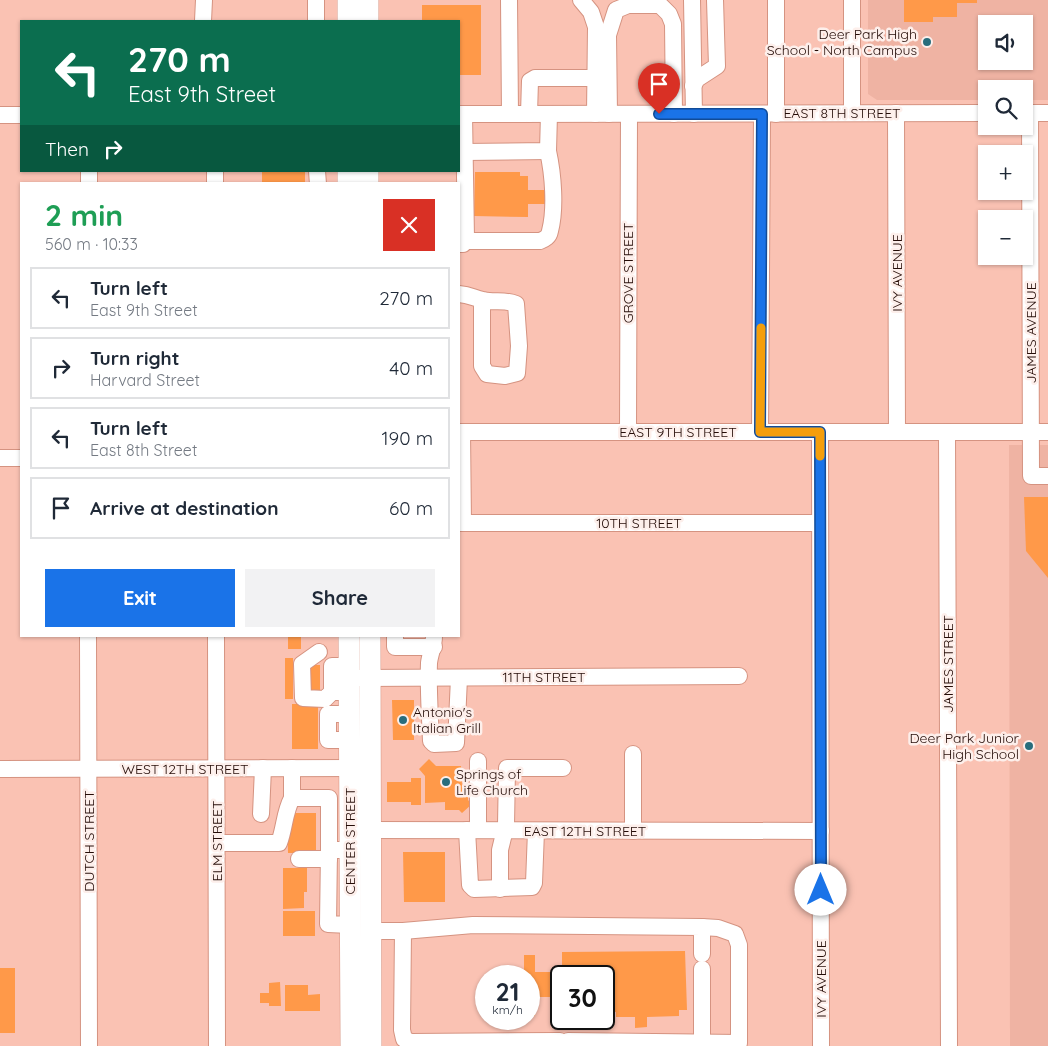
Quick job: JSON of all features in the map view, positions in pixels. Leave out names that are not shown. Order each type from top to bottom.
[{"type":"main road","points":[[348,0],[348,20]]},
{"type":"main road","points":[[368,0],[368,20]]},
{"type":"main road","name":"CENTER STREET","points":[[349,637],[347,679],[350,740],[360,768],[339,853],[350,896],[351,1046]]},
{"type":"main road","name":"CENTER STREET","points":[[369,637],[347,679],[371,830],[371,1046]]},
{"type":"street","points":[[203,20],[204,0]]},
{"type":"street","points":[[316,0],[316,20]]},
{"type":"street","points":[[509,0],[510,114]]},
{"type":"street","points":[[581,0],[591,12],[596,27],[595,78],[602,114]]},
{"type":"street","points":[[692,0],[694,114]]},
{"type":"street","points":[[693,86],[697,79],[717,66],[715,0]]},
{"type":"street","points":[[760,432],[769,114],[776,0]]},
{"type":"street","points":[[852,0],[852,114]]},
{"type":"street","points":[[602,114],[608,35],[616,10],[628,5],[660,5],[670,14],[673,24],[674,114]]},
{"type":"street","points":[[529,114],[530,81],[535,78],[595,78]]},
{"type":"street","name":"IVY AVENUE","points":[[896,113],[897,432]]},
{"type":"street","name":"EAST 8TH STREET","points":[[462,114],[978,113]]},
{"type":"street","points":[[1033,113],[1048,113]]},
{"type":"street","points":[[462,114],[464,152],[462,242],[540,241],[546,239],[550,232],[552,202],[552,172],[548,151],[549,114]]},
{"type":"street","name":"GROVE STREET","points":[[628,432],[629,114]]},
{"type":"street","points":[[0,115],[20,115]]},
{"type":"street","name":"JAMES AVENUE","points":[[1027,135],[1031,476],[1048,476]]},
{"type":"street","points":[[464,152],[548,151]]},
{"type":"street","points":[[460,294],[472,295],[482,300],[508,300],[516,304],[519,346],[517,373],[505,376],[487,374],[482,366],[482,300]]},
{"type":"street","points":[[460,432],[461,523]]},
{"type":"street","name":"EAST 9TH STREET","points":[[460,432],[1048,432]]},
{"type":"street","name":"IVY AVENUE","points":[[820,432],[821,1046]]},
{"type":"street","name":"JAMES STREET","points":[[947,432],[949,1046]]},
{"type":"street","points":[[0,458],[20,458]]},
{"type":"street","name":"10TH STREET","points":[[461,523],[820,523]]},
{"type":"street","name":"DUTCH STREET","points":[[88,637],[89,1046]]},
{"type":"street","name":"ELM STREET","points":[[216,637],[217,1046]]},
{"type":"street","points":[[395,637],[395,647],[434,642],[429,660],[431,741],[434,744],[456,743],[459,678]]},
{"type":"street","points":[[319,644],[347,679]]},
{"type":"street","name":"11TH STREET","points":[[319,644],[302,664],[303,698],[326,699],[347,679],[739,676]]},
{"type":"street","points":[[633,754],[633,831]]},
{"type":"street","points":[[478,761],[471,887],[530,889],[534,886],[536,830]]},
{"type":"street","points":[[262,814],[263,768]]},
{"type":"street","points":[[217,843],[278,843],[285,828],[285,811],[292,798],[292,768]]},
{"type":"street","name":"WEST 12TH STREET","points":[[0,769],[360,768]]},
{"type":"street","points":[[500,889],[500,850],[507,819],[507,768],[563,768]]},
{"type":"street","points":[[292,798],[329,798],[339,853],[329,896],[328,924],[350,925]]},
{"type":"street","name":"EAST 12TH STREET","points":[[299,859],[339,853],[371,830],[821,831]]},
{"type":"street","points":[[329,896],[350,896]]},
{"type":"street","points":[[371,931],[403,931],[473,925],[718,928],[735,934],[739,945],[738,1043],[702,1045],[411,1042],[404,1039],[402,1030],[403,931]]},
{"type":"street","points":[[702,928],[702,1045]]},
{"type":"shaded area","name":"Deer Park High School - North Campus","points":[[868,0],[1048,0],[1048,100],[1033,100],[1033,80],[978,80],[978,100],[877,100],[868,94]]},
{"type":"shaded area","name":"Deer Park Junior High School","points":[[1009,445],[1048,445],[1048,1046],[1010,1046]]},
{"type":"building","name":"Deer Park High School - North Campus","points":[[904,0],[977,0],[977,3],[957,3],[957,17],[933,17],[933,22],[904,22]]},
{"type":"building","points":[[422,5],[481,5],[481,75],[460,75],[460,20],[422,20]]},
{"type":"building","points":[[262,172],[305,172],[305,182],[262,182]]},
{"type":"building","points":[[475,172],[520,172],[520,176],[528,176],[528,190],[550,190],[549,204],[528,204],[528,217],[474,216]]},
{"type":"building","points":[[1024,497],[1048,497],[1048,578],[1026,551]]},
{"type":"building","points":[[288,637],[301,637],[301,649],[288,649]]},
{"type":"building","points":[[285,658],[293,658],[293,699],[285,699]]},
{"type":"building","points":[[308,665],[320,665],[320,695],[308,695]]},
{"type":"building","name":"Antonio's Italian Grill","points":[[392,700],[414,700],[414,740],[393,740]]},
{"type":"building","points":[[292,704],[318,704],[318,749],[292,749]]},
{"type":"building","points":[[429,759],[436,766],[461,766],[462,786],[468,786],[468,800],[472,804],[462,813],[459,810],[445,810],[445,802],[425,803],[425,776],[419,769]]},
{"type":"building","points":[[411,778],[421,778],[421,805],[411,805],[411,802],[387,802],[387,782],[411,782]]},
{"type":"building","points":[[287,813],[316,813],[316,853],[288,853]]},
{"type":"building","points":[[403,852],[445,852],[445,902],[404,902]]},
{"type":"building","points":[[283,868],[307,868],[307,892],[304,892],[304,908],[283,909]]},
{"type":"building","points":[[283,911],[315,911],[315,936],[283,936]]},
{"type":"building","points":[[685,951],[687,1010],[679,1010],[679,1016],[647,1017],[647,1027],[635,1028],[635,1017],[616,1017],[615,965],[562,965],[562,952]]},
{"type":"building","points":[[524,955],[535,955],[535,965],[524,965]]},
{"type":"building","points":[[0,968],[15,968],[15,1033],[0,1033]]},
{"type":"building","points":[[540,972],[550,972],[550,997],[540,997]]},
{"type":"building","points":[[280,982],[281,1006],[269,1006],[269,1003],[260,1003],[260,993],[269,993],[269,983]]},
{"type":"building","points":[[285,985],[308,985],[308,995],[320,994],[320,1011],[285,1011]]},
{"type":"slow traffic","points":[[761,328],[760,432],[820,432],[820,456]]},
{"type":"place","name":"Deer Park High School - North Campus","points":[[927,42]]},
{"type":"place","name":"Antonio's Italian Grill","points":[[403,720]]},
{"type":"place","name":"Deer Park Junior High School","points":[[1029,746]]},
{"type":"place","name":"Springs of Life Church","points":[[446,782]]},
{"type":"route","points":[[659,114],[762,114],[760,432],[820,432],[821,890]]}]
